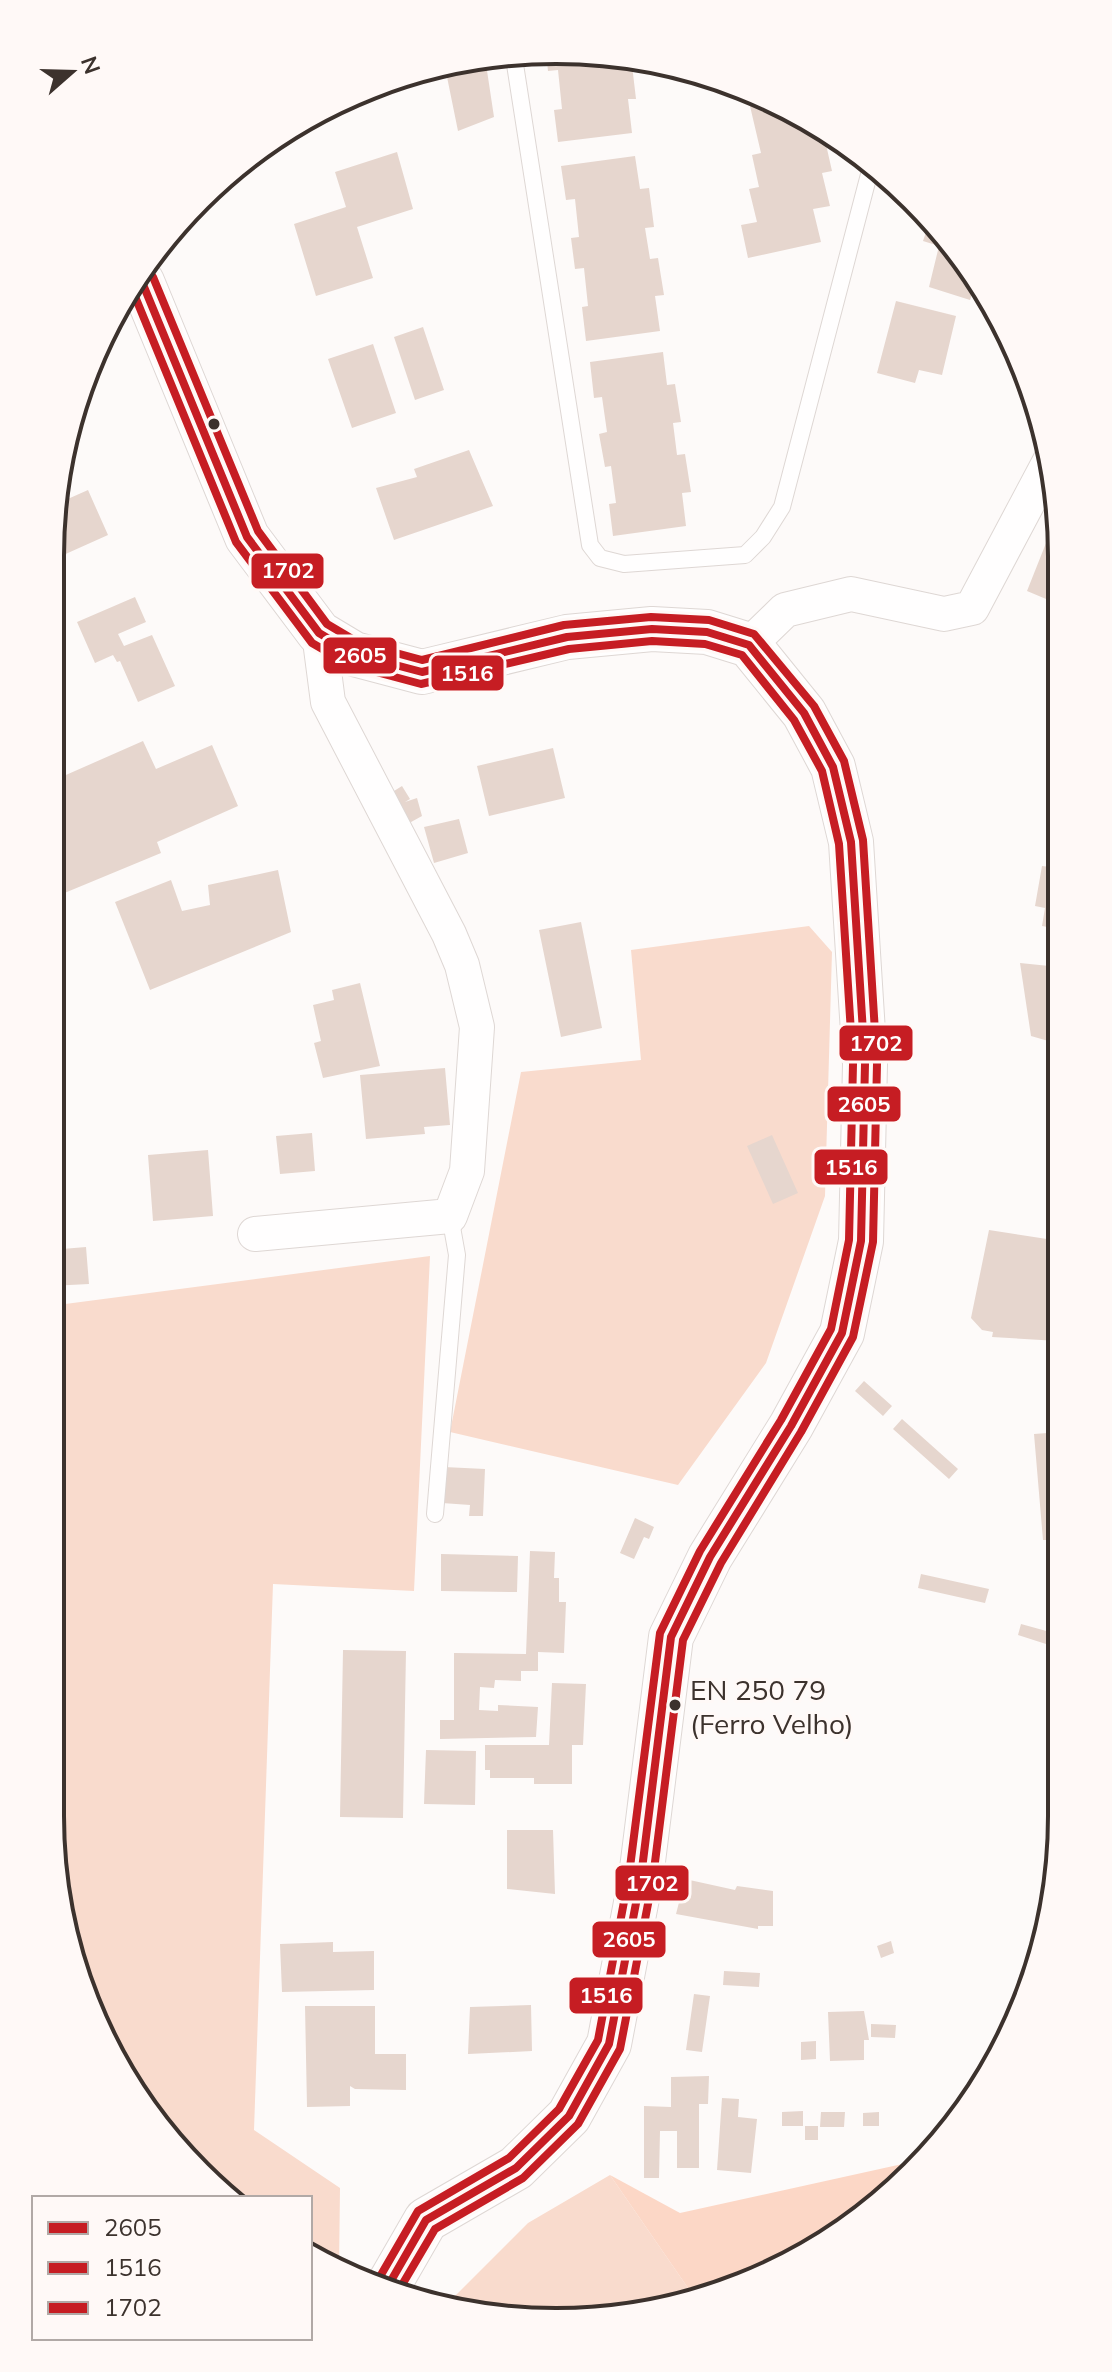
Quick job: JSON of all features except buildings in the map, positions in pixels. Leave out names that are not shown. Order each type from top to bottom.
[{"type":"main road","points":[[144,287],[247,537],[319,633],[354,654],[422,672],[567,637],[652,629],[707,632],[749,645],[804,713],[833,767],[851,842],[865,1078],[861,1241],[842,1333],[791,1426],[710,1557],[671,1637],[641,1877],[609,2044],[569,2116],[516,2168],[426,2220],[392,2280]]},
{"type":"street","points":[[749,645],[785,610],[851,594],[944,614],[972,608],[1042,477]]},
{"type":"street","points":[[255,1234],[450,1216],[467,1171],[477,1027],[462,965],[449,934],[328,702],[319,633]]},
{"type":"lane","points":[[515,66],[590,545],[600,558],[624,564],[745,555],[763,537],[782,507],[868,176]]},
{"type":"lane","points":[[435,1514],[457,1255],[450,1216]]},
{"type":"shaded area","points":[[809,926],[832,952],[825,1196],[766,1363],[678,1485],[450,1432],[521,1072],[641,1060],[631,950]]},
{"type":"shaded area","points":[[430,1256],[414,1591],[273,1584],[254,2130],[340,2188],[339,2258],[312,2243],[312,2196],[244,2196],[208,2164],[166,2116],[115,2034],[101,2004],[81,1943],[68,1880],[64,1816],[64,1304]]},
{"type":"shaded area","points":[[904,2164],[856,2206],[802,2242],[744,2271],[692,2288],[688,2288],[610,2175],[680,2213]]},
{"type":"shaded area","points":[[610,2175],[688,2288],[692,2288],[652,2299],[588,2307],[524,2307],[454,2297],[528,2223]]},
{"type":"transit line","name":"1702","points":[[153,277],[258,531],[327,624],[359,643],[422,660],[564,625],[651,617],[709,620],[754,634],[814,706],[844,761],[863,840],[877,1064],[873,1242],[853,1337],[801,1432],[721,1563],[683,1640],[653,1878],[620,2049],[578,2124],[523,2178],[435,2229],[403,2283]]},
{"type":"transit line","name":"2605","points":[[144,287],[247,537],[319,633],[354,654],[422,672],[567,637],[652,629],[707,632],[749,645],[804,713],[833,767],[851,842],[865,1064],[861,1241],[842,1333],[791,1426],[710,1557],[671,1637],[641,1877],[609,2044],[569,2116],[516,2168],[426,2220],[392,2280]]},
{"type":"transit line","name":"1516","points":[[136,300],[236,542],[312,643],[350,665],[421,684],[569,649],[652,641],[705,644],[742,655],[794,720],[822,771],[839,844],[853,1064],[849,1240],[831,1329],[781,1420],[700,1551],[660,1633],[629,1875],[598,2040],[559,2109],[509,2158],[418,2211],[381,2276]]},
{"type":"place","name":"EN 250 79 (Ferro Velho)","points":[[675,1705]]}]
